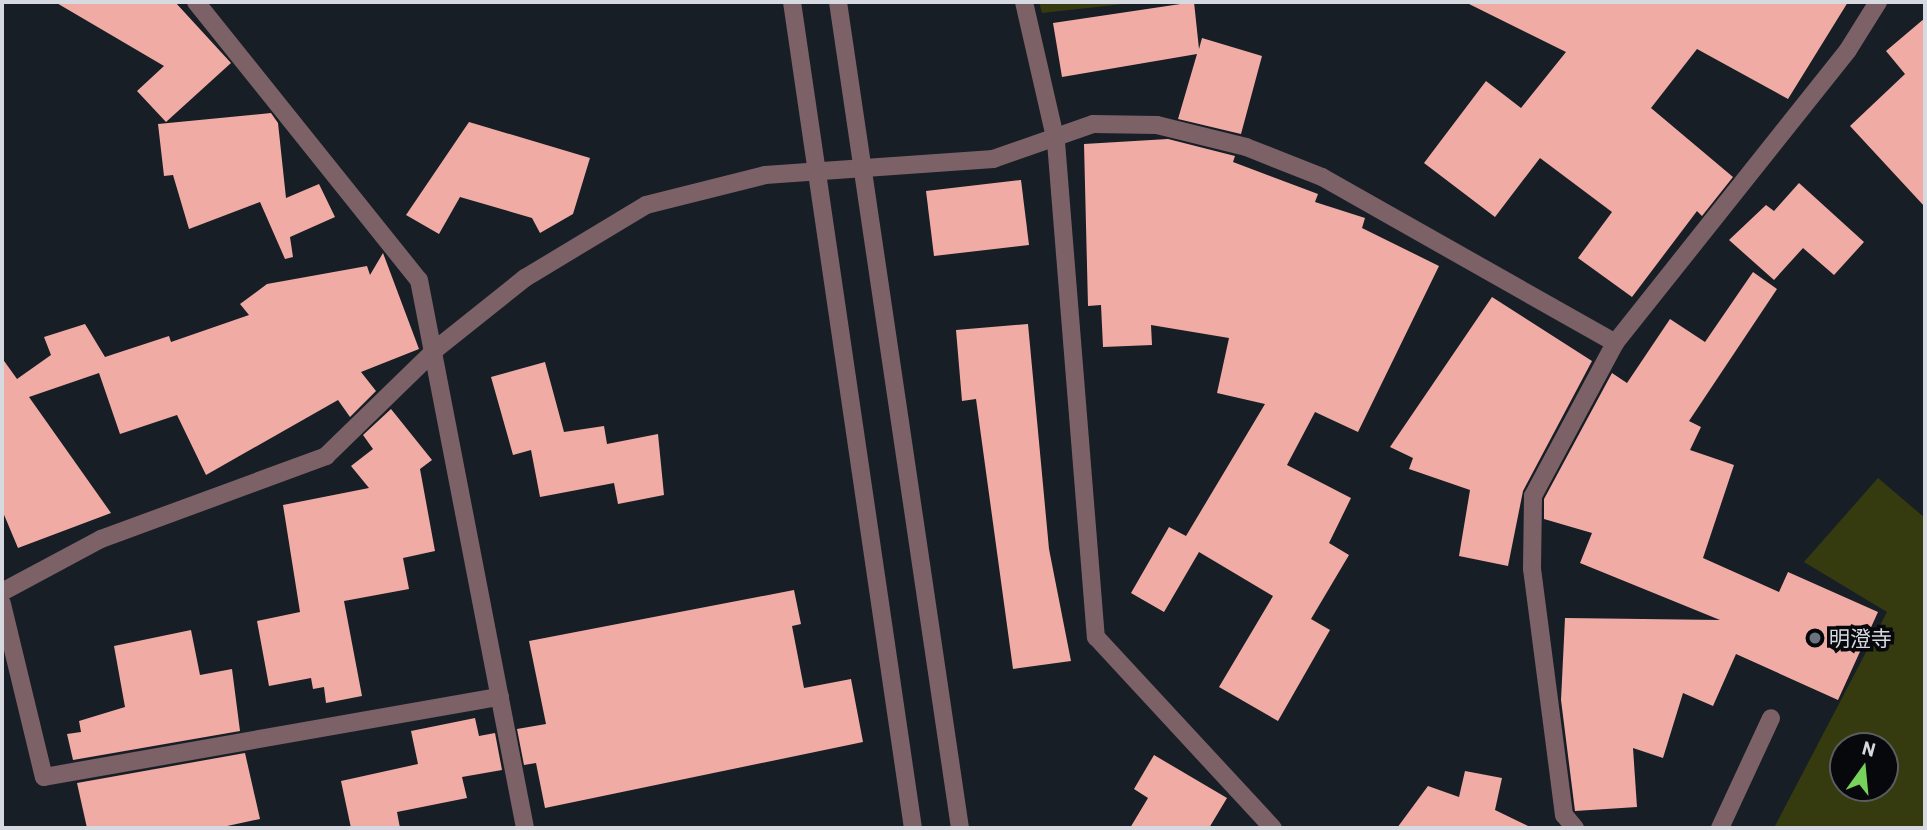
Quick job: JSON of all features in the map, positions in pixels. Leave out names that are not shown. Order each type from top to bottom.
[{"type":"street","points":[[196,2],[419,280],[436,349],[525,828]]},
{"type":"street","points":[[792,2],[913,828]]},
{"type":"street","points":[[838,2],[961,828]]},
{"type":"street","points":[[1024,2],[1056,142],[1096,636],[1273,828]]},
{"type":"street","points":[[1575,828],[1563,815],[1531,569],[1533,496],[1615,343],[1848,50],[1878,2]]},
{"type":"street","points":[[2,592],[101,539],[326,456],[436,349],[524,278],[646,205],[765,175],[862,172],[993,159],[1056,142],[1093,124],[1157,125],[1246,147],[1322,177],[1615,343]]},
{"type":"street","points":[[2,604],[44,777],[500,697]]},
{"type":"street","points":[[1720,828],[1771,718]]},
{"type":"green space","points":[[1039,2],[1141,2],[1042,13]]},
{"type":"green space","points":[[1878,478],[1925,518],[1925,828],[1774,828],[1887,612],[1804,562]]},
{"type":"building","points":[[55,2],[175,2],[231,63],[166,122],[137,91],[164,66]]},
{"type":"building","points":[[1194,2],[1199,49],[1202,38],[1262,56],[1241,134],[1178,119],[1197,54],[1062,77],[1053,23]]},
{"type":"building","points":[[1465,2],[1848,2],[1788,99],[1697,49],[1651,108],[1733,177],[1702,216],[1697,211],[1632,297],[1578,258],[1612,212],[1540,158],[1495,217],[1424,163],[1486,81],[1521,108],[1566,52]]},
{"type":"building","points":[[1925,18],[1925,207],[1850,126],[1905,74],[1886,51]]},
{"type":"building","points":[[271,113],[278,123],[286,198],[319,184],[335,217],[290,237],[293,257],[285,259],[260,202],[189,229],[173,175],[164,176],[158,124]]},
{"type":"building","points":[[469,122],[590,158],[573,214],[540,233],[532,218],[460,197],[439,234],[406,215]]},
{"type":"building","points":[[1168,139],[1235,156],[1233,162],[1318,194],[1315,202],[1365,218],[1362,228],[1439,266],[1358,432],[1315,412],[1287,465],[1351,498],[1329,543],[1349,555],[1311,619],[1330,630],[1278,721],[1219,687],[1273,596],[1199,552],[1164,612],[1131,593],[1169,527],[1186,536],[1265,404],[1217,393],[1229,338],[1151,325],[1152,345],[1103,347],[1101,305],[1088,306],[1084,144]]},
{"type":"building","points":[[1021,180],[1029,245],[934,256],[926,191]]},
{"type":"building","points":[[1799,183],[1864,242],[1834,275],[1803,248],[1774,280],[1729,240],[1766,205],[1774,211]]},
{"type":"building","points":[[383,253],[419,349],[361,372],[376,391],[350,417],[338,400],[206,475],[177,415],[120,434],[99,373],[29,397],[111,513],[18,548],[2,510],[2,358],[17,379],[51,355],[44,337],[85,324],[105,357],[169,336],[171,342],[249,315],[240,304],[267,284],[367,266],[370,275]]},
{"type":"building","points":[[1753,272],[1777,289],[1689,421],[1701,427],[1690,450],[1734,465],[1703,558],[1779,592],[1788,572],[1878,612],[1838,700],[1736,654],[1713,706],[1683,693],[1663,758],[1633,748],[1637,807],[1575,811],[1561,700],[1565,618],[1720,620],[1580,563],[1592,533],[1544,519],[1544,499],[1612,373],[1627,383],[1670,319],[1705,342]]},
{"type":"building","points":[[1492,297],[1592,361],[1523,491],[1508,566],[1459,556],[1470,490],[1409,469],[1413,458],[1390,447]]},
{"type":"building","points":[[1028,324],[1049,549],[1071,661],[1013,669],[976,399],[962,401],[956,330]]},
{"type":"building","points":[[545,362],[564,432],[604,426],[607,444],[658,434],[664,495],[618,504],[614,483],[540,497],[531,450],[513,455],[491,377]]},
{"type":"building","points":[[391,409],[432,460],[420,469],[435,551],[403,558],[409,589],[344,601],[362,696],[326,703],[324,687],[313,689],[311,678],[269,686],[257,621],[300,612],[283,505],[369,488],[351,466],[373,449],[363,435]]},
{"type":"building","points":[[794,590],[801,624],[792,626],[804,688],[851,679],[863,742],[545,808],[536,763],[524,765],[517,729],[546,724],[529,641]]},
{"type":"building","points":[[191,630],[200,675],[232,669],[240,731],[73,760],[67,734],[81,732],[79,721],[125,707],[114,646]]},
{"type":"building","points":[[475,718],[479,736],[495,733],[502,770],[462,777],[467,798],[397,812],[400,828],[351,828],[341,781],[418,764],[411,731]]},
{"type":"building","points":[[245,753],[260,819],[218,828],[87,828],[77,783]]},
{"type":"building","points":[[1154,755],[1227,798],[1209,828],[1130,828],[1148,798],[1134,789]]},
{"type":"building","points":[[1465,771],[1502,778],[1495,810],[1532,828],[1397,828],[1428,786],[1459,797]]},
{"type":"place","name":"明澄寺","points":[[1815,638]]}]
